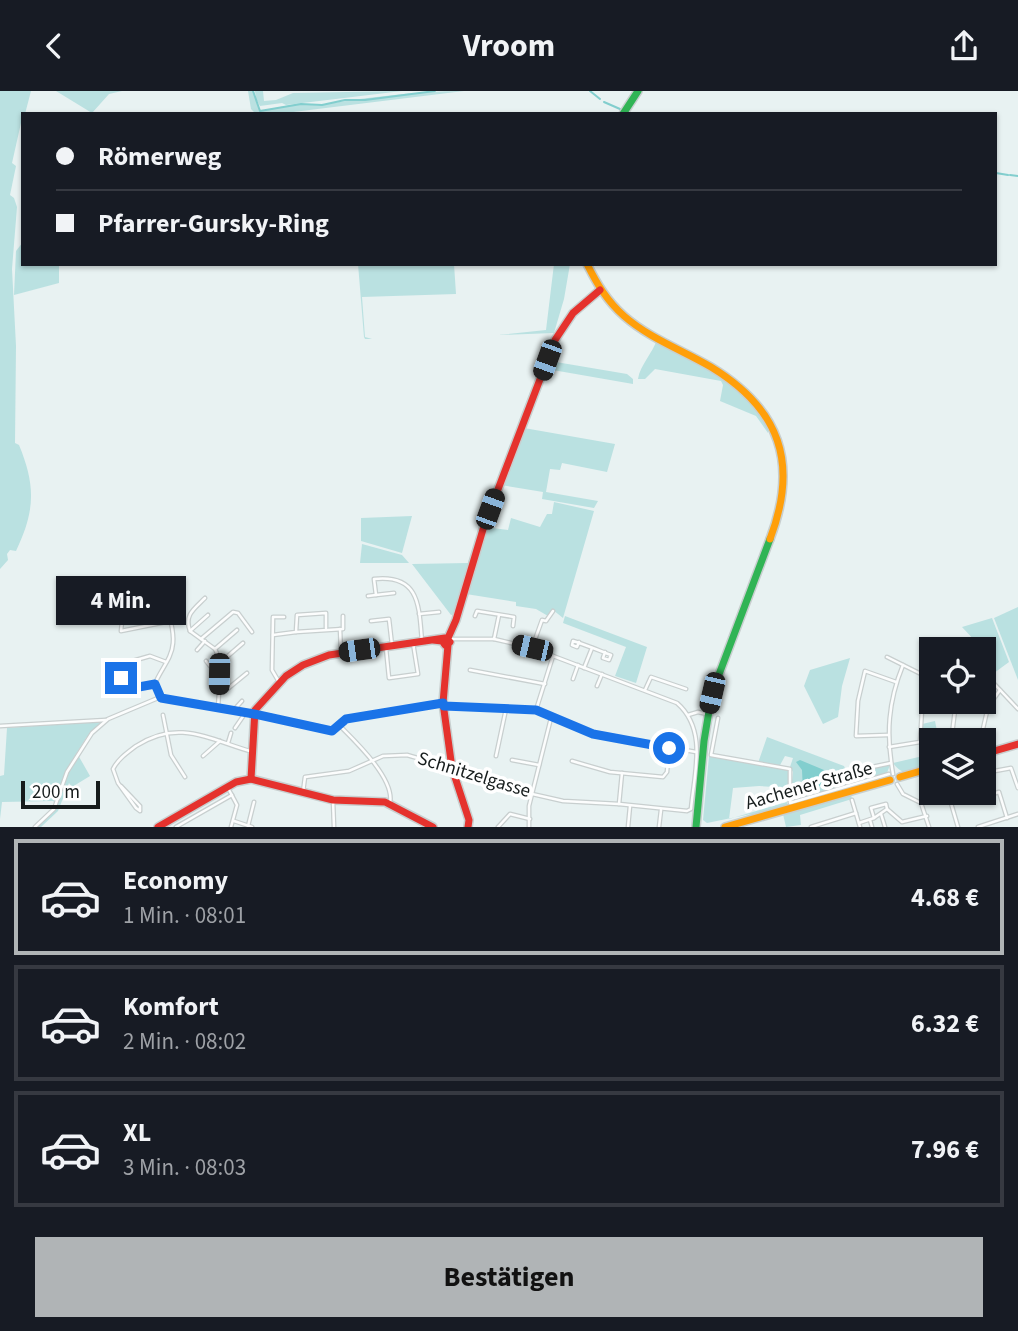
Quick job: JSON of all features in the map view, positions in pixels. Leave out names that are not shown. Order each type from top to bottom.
[{"type":"main road","points":[[624,112],[638,91]]},
{"type":"main road","points":[[588,266],[600,290],[632,322],[742,386],[766,412],[781,447],[785,479],[779,516],[715,683],[707,714],[696,827]]},
{"type":"main road","points":[[468,827],[469,820],[452,768],[444,704],[449,641],[484,526],[555,339],[573,313],[600,290]]},
{"type":"main road","points":[[251,779],[253,752],[250,713],[279,682],[303,665],[341,652],[433,640],[449,641]]},
{"type":"main road","points":[[996,750],[1018,744]]},
{"type":"main road","name":"Aachener Straße","points":[[718,827],[919,771]]},
{"type":"main road","points":[[158,827],[227,787],[251,779],[333,800],[390,803],[428,825]]},
{"type":"main road","name":"Aachener Straße","points":[[725,827],[736,823]]},
{"type":"street","points":[[376,595],[374,579],[389,578],[403,582],[416,599],[422,642]]},
{"type":"street","points":[[161,698],[155,684],[174,642],[168,600],[173,593]]},
{"type":"street","points":[[368,596],[394,593]]},
{"type":"street","points":[[168,600],[147,597],[129,605],[122,616],[121,631],[171,621]]},
{"type":"street","points":[[205,599],[189,614],[187,620],[190,631],[215,649],[220,661],[218,708]]},
{"type":"street","points":[[475,616],[477,611],[514,617],[513,626]]},
{"type":"street","points":[[532,648],[542,620],[546,621],[553,611]]},
{"type":"street","points":[[197,650],[203,640],[236,612],[252,632]]},
{"type":"street","points":[[419,614],[439,612]]},
{"type":"street","points":[[296,632],[297,615],[326,613],[326,628]]},
{"type":"street","points":[[190,631],[208,615]]},
{"type":"street","points":[[341,652],[340,629],[343,629],[343,615]]},
{"type":"street","points":[[494,639],[499,615]]},
{"type":"street","points":[[279,682],[272,670],[273,617],[284,617]]},
{"type":"street","points":[[371,621],[389,619],[389,678],[418,674],[413,643]]},
{"type":"street","points":[[273,635],[326,628],[340,629]]},
{"type":"street","points":[[215,649],[237,630]]},
{"type":"street","points":[[0,726],[106,720],[161,698],[250,713],[330,731],[346,719],[444,704],[536,710],[593,734],[696,753],[696,734],[688,715],[671,699],[532,648],[494,639],[449,641]]},
{"type":"street","points":[[579,642],[605,652]]},
{"type":"street","points":[[220,661],[243,643]]},
{"type":"street","points":[[584,667],[592,647]]},
{"type":"street","points":[[536,710],[553,655]]},
{"type":"street","points":[[155,684],[128,689],[123,687],[122,664],[150,656],[166,662]]},
{"type":"street","points":[[887,657],[919,673]]},
{"type":"street","points":[[205,661],[210,666],[220,667]]},
{"type":"street","points":[[573,679],[578,665]]},
{"type":"street","points":[[903,665],[890,704],[888,736],[891,763],[894,778],[903,794],[922,803],[929,827]]},
{"type":"street","points":[[470,670],[545,684]]},
{"type":"street","points":[[645,690],[651,671]]},
{"type":"street","points":[[888,736],[856,736],[858,701],[866,671],[896,682]]},
{"type":"street","points":[[219,692],[225,691],[247,673]]},
{"type":"street","points":[[597,687],[602,674]]},
{"type":"street","points":[[649,678],[686,689]]},
{"type":"street","points":[[996,686],[1018,709]]},
{"type":"street","points":[[996,696],[1000,690]]},
{"type":"street","points":[[233,711],[242,701]]},
{"type":"street","points":[[496,756],[506,709]]},
{"type":"street","points":[[688,715],[698,712],[707,714]]},
{"type":"street","points":[[235,728],[250,713]]},
{"type":"street","points":[[889,747],[920,742],[922,714]]},
{"type":"street","points":[[954,714],[952,734],[982,733],[986,714]]},
{"type":"street","points":[[163,715],[171,755],[186,777]]},
{"type":"street","points":[[530,827],[529,809],[551,717]]},
{"type":"street","points":[[718,718],[711,755],[790,769],[790,803],[894,778]]},
{"type":"street","points":[[35,827],[54,809],[67,772],[86,741],[106,720]]},
{"type":"street","points":[[340,726],[372,761],[389,791],[390,803]]},
{"type":"street","points":[[121,786],[140,806],[139,811],[136,808],[121,786],[114,775],[113,769],[117,762],[142,743],[167,734],[191,732],[253,752]]},
{"type":"street","points":[[228,744],[231,733]]},
{"type":"street","points":[[203,755],[220,741]]},
{"type":"street","points":[[572,761],[622,773],[663,777],[667,772],[669,748]]},
{"type":"street","name":"Schnitzelgasse","points":[[303,792],[305,777],[349,771],[383,756],[407,755],[452,768],[488,784],[569,803],[689,810],[696,753]]},
{"type":"street","points":[[512,760],[539,765]]},
{"type":"street","points":[[848,772],[891,763]]},
{"type":"street","points":[[996,771],[1011,768],[1018,788]]},
{"type":"street","points":[[619,804],[622,773]]},
{"type":"street","points":[[227,787],[237,805],[231,827]]},
{"type":"street","points":[[996,793],[999,792],[1007,818]]},
{"type":"street","points":[[176,827],[232,795]]},
{"type":"street","points":[[333,800],[334,827]]},
{"type":"street","points":[[852,800],[859,825],[887,809]]},
{"type":"street","points":[[234,821],[250,826],[254,802]]},
{"type":"street","points":[[872,827],[871,808],[886,804],[887,809],[902,822],[927,816]]},
{"type":"street","points":[[628,827],[630,805]]},
{"type":"street","points":[[952,805],[958,827]]},
{"type":"street","points":[[659,827],[661,810]]},
{"type":"street","points":[[811,827],[856,813]]},
{"type":"street","points":[[498,827],[510,814],[531,819]]},
{"type":"street","points":[[881,814],[885,827]]},
{"type":"street","points":[[978,827],[992,825],[1018,815]]},
{"type":"street","points":[[830,821],[832,827]]},
{"type":"shaded area","points":[[0,91],[31,91],[26,112],[21,112],[12,163],[16,166],[10,195],[17,207],[12,269],[16,346],[15,443],[19,445],[25,460],[31,498],[27,523],[16,551],[10,550],[7,554],[8,560],[0,569]]},
{"type":"shaded area","points":[[56,91],[122,91],[109,94],[90,112]]},
{"type":"shaded area","points":[[248,91],[253,91],[256,98],[255,91],[263,91],[264,101],[276,100],[293,93],[402,91],[286,105],[282,103],[260,106],[256,99],[260,111],[297,104],[319,105],[372,97],[464,91],[293,112],[254,112]]},
{"type":"shaded area","points":[[21,245],[21,266],[59,266],[59,283],[14,295],[16,251]]},
{"type":"shaded area","points":[[358,266],[454,266],[456,294],[362,297],[365,337],[372,339],[364,337]]},
{"type":"shaded area","points":[[554,266],[570,266],[554,333],[498,335],[546,330]]},
{"type":"shaded area","points":[[552,334],[478,534],[455,614],[451,615],[412,564],[468,563],[481,522]]},
{"type":"shaded area","points":[[657,339],[718,373],[755,402],[769,427],[768,433],[756,416],[720,401],[723,385],[721,381],[655,369],[645,379],[638,379]]},
{"type":"shaded area","points":[[550,361],[627,374],[633,379],[633,384],[547,369],[524,428],[615,444],[607,472],[562,463],[560,470],[550,469],[546,492],[598,501],[594,508],[542,499],[543,492],[501,485]]},
{"type":"shaded area","points":[[554,502],[594,511],[563,618],[553,610],[548,616],[536,609],[516,606],[516,602],[466,594],[485,527],[508,530],[511,518],[540,527],[547,514],[552,514]]},
{"type":"shaded area","points":[[412,516],[402,553],[361,541],[361,518]]},
{"type":"shaded area","points":[[362,544],[402,555],[409,563],[360,563]]},
{"type":"shaded area","points":[[1018,607],[1018,680],[994,618]]},
{"type":"shaded area","points":[[565,616],[647,647],[636,683],[615,676],[626,647],[563,623]]},
{"type":"shaded area","points":[[992,618],[1009,662],[996,672],[996,637],[971,637],[962,627]]},
{"type":"shaded area","points":[[850,658],[842,686],[838,717],[823,724],[804,686],[810,670]]},
{"type":"shaded area","points":[[99,721],[101,723],[86,738],[68,767],[55,803],[2,802],[0,819],[0,776],[4,775],[7,728]]},
{"type":"shaded area","points":[[935,721],[936,728],[922,728],[922,724]]},
{"type":"shaded area","points":[[767,737],[844,766],[852,785],[851,772],[890,765],[885,778],[721,825],[751,814],[735,817],[794,802],[790,799],[793,772],[790,767],[793,758],[785,756],[779,767],[758,763]]},
{"type":"shaded area","points":[[78,755],[90,776],[72,787],[69,783],[58,811],[41,827],[37,827],[52,810]]},
{"type":"shaded area","points":[[709,756],[790,770],[788,788],[733,788],[729,818],[707,823],[703,820]]},
{"type":"shaded area","points":[[919,757],[919,771],[901,771],[893,763]]},
{"type":"shaded area","points":[[851,793],[834,799],[851,795],[852,799],[800,815],[801,825],[786,827],[783,814]]},
{"type":"water","points":[[800,760],[836,775],[838,779],[803,792],[802,770],[796,762]]},
{"type":"waterway","points":[[253,91],[260,111],[301,104],[322,105],[345,100],[435,91]]},
{"type":"waterway","points":[[590,91],[600,99]]},
{"type":"waterway","points":[[604,102],[620,109]]},
{"type":"waterway","points":[[997,173],[1008,175]]},
{"type":"waterway","points":[[1010,175],[1018,176]]},
{"type":"traffic: fast","points":[[624,112],[638,91]]},
{"type":"traffic: fast","points":[[696,827],[704,741],[712,693],[770,539]]},
{"type":"traffic: slow","points":[[588,266],[603,292],[624,316],[644,331],[735,383],[768,420],[777,440],[782,462],[783,486],[779,512],[770,539]]},
{"type":"traffic: slow","points":[[900,777],[919,771]]},
{"type":"traffic: slow","points":[[725,827],[890,780]]},
{"type":"traffic: jam","points":[[448,638],[456,620],[484,526],[555,340],[573,313],[600,290]]},
{"type":"traffic: jam","points":[[251,779],[255,710],[286,676],[303,665],[329,655],[445,638],[450,642],[445,645],[442,641],[433,640]]},
{"type":"traffic: jam","points":[[448,645],[443,703],[452,768],[469,820],[468,827]]},
{"type":"traffic: jam","points":[[996,750],[1018,744]]},
{"type":"traffic: jam","points":[[158,827],[236,782],[251,779],[333,800],[385,802],[433,827]]},
{"type":"route","points":[[121,678],[121,684],[128,689],[155,684],[161,698],[332,731],[338,729],[346,719],[443,703],[444,706],[526,708],[593,734],[669,748]]}]
